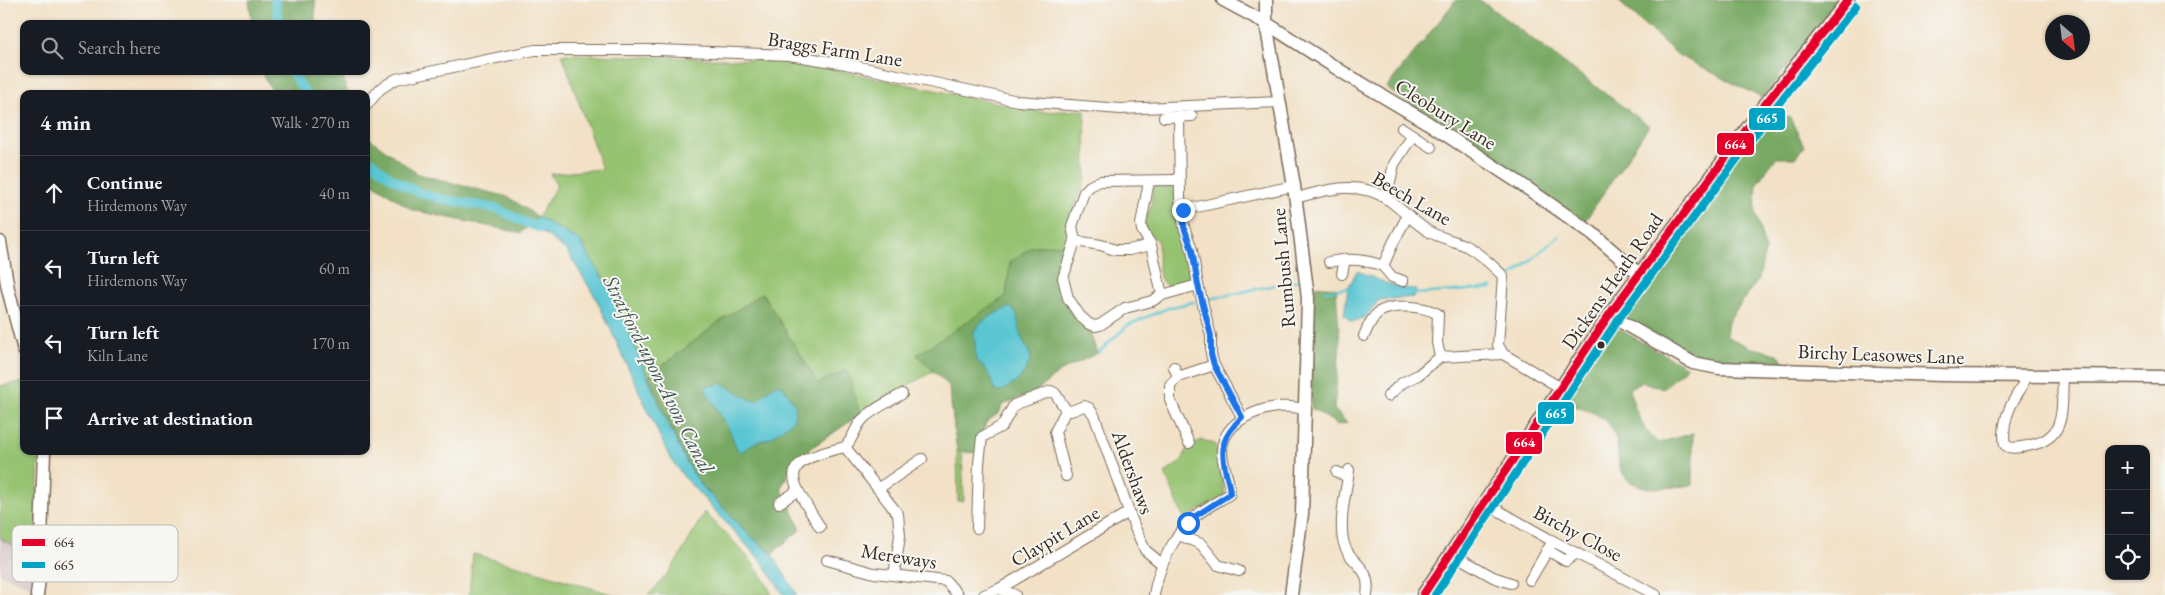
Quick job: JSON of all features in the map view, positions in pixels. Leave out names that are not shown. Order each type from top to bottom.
[{"type":"street","name":"Cleobury Lane","points":[[1223,0],[1266,23],[1344,73],[1428,123],[1592,232],[1639,274]]},
{"type":"street","name":"Rumbush Lane","points":[[1266,0],[1266,23],[1295,192],[1308,298],[1302,514],[1291,595]]},
{"type":"street","name":"Dickens Heath Road","points":[[1429,594],[1451,553],[1483,502],[1609,315],[1763,107],[1848,0]]},
{"type":"street","name":"Braggs Farm Lane","points":[[370,101],[380,89],[396,79],[535,50],[659,50],[789,55],[846,64],[1018,101],[1121,109],[1280,102]]},
{"type":"street","points":[[1179,116],[1179,180],[1184,227],[1192,250],[1198,285],[1211,336],[1211,354],[1214,365],[1242,417]]},
{"type":"street","points":[[1164,117],[1192,116]]},
{"type":"street","points":[[1402,128],[1432,147]]},
{"type":"street","points":[[1386,199],[1394,164],[1413,135]]},
{"type":"street","points":[[1179,180],[1100,181],[1090,186],[1084,192],[1072,226],[1075,240],[1063,278],[1068,298],[1089,324],[1095,326],[1100,325],[1125,308],[1152,302],[1162,295],[1198,285]]},
{"type":"street","points":[[1149,181],[1141,224],[1142,230],[1151,244],[1162,295]]},
{"type":"street","name":"Beech Lane","points":[[1183,210],[1295,192],[1317,192],[1357,187],[1369,189],[1386,199],[1429,232],[1465,245],[1504,281],[1498,345],[1503,354]]},
{"type":"street","points":[[1383,266],[1408,215]]},
{"type":"street","points":[[1075,240],[1115,250],[1129,250],[1151,244]]},
{"type":"street","points":[[0,242],[8,289],[20,335]]},
{"type":"street","points":[[1342,274],[1345,259]]},
{"type":"street","points":[[1329,262],[1345,259],[1368,261],[1383,266],[1392,277],[1403,281]]},
{"type":"street","points":[[1364,336],[1370,321],[1379,312],[1394,307],[1432,311],[1438,314],[1437,342],[1440,357]]},
{"type":"street","name":"Birchy Leasowes Lane","points":[[1609,315],[1693,363],[1712,367],[1942,375],[2165,377]]},
{"type":"street","points":[[1388,396],[1402,383],[1418,375],[1440,357],[1503,354],[1508,359],[1561,388]]},
{"type":"street","points":[[1189,443],[1169,393],[1170,385],[1176,372],[1214,365]]},
{"type":"street","points":[[2025,376],[2024,386],[2014,398],[2004,423],[2005,445],[2011,448],[2040,444],[2056,431],[2059,421],[2063,376]]},
{"type":"street","points":[[977,528],[979,463],[982,437],[1002,426],[1014,404],[1051,391],[1055,393],[1066,410],[1055,432],[1066,476]]},
{"type":"street","points":[[820,527],[797,492],[793,481],[793,472],[798,465],[814,456],[845,447],[852,440],[861,421],[870,413],[902,394]]},
{"type":"street","name":"Aldershaws","points":[[1066,410],[1084,406],[1089,408],[1094,415],[1129,512],[1145,550],[1162,564]]},
{"type":"street","points":[[1154,595],[1162,564],[1179,535],[1197,515],[1234,490],[1222,451],[1224,439],[1229,431],[1242,417],[1271,408],[1295,406],[1305,410]]},
{"type":"street","points":[[845,447],[898,514],[900,536],[894,575]]},
{"type":"street","points":[[42,525],[44,455]]},
{"type":"street","points":[[879,488],[922,459]]},
{"type":"street","points":[[1337,472],[1349,473],[1342,515],[1343,541],[1348,553],[1367,574],[1369,586],[1367,595]]},
{"type":"street","points":[[779,502],[797,492]]},
{"type":"street","name":"Birchy Close","points":[[1483,502],[1656,595]]},
{"type":"street","name":"Claypit Lane","points":[[999,589],[1129,512]]},
{"type":"street","points":[[1179,535],[1201,544],[1218,565],[1239,572]]},
{"type":"street","points":[[1530,580],[1553,541]]},
{"type":"street","points":[[1547,550],[1566,561],[1576,553]]},
{"type":"street","points":[[1451,553],[1493,577],[1511,583]]},
{"type":"street","name":"Mereways","points":[[827,560],[874,574],[946,581],[958,595]]},
{"type":"street","points":[[37,595],[39,582]]},
{"type":"street","points":[[984,595],[999,589],[1015,595]]},
{"type":"shaded area","points":[[0,538],[12,545],[12,579],[0,574]]},
{"type":"shaded area","points":[[20,582],[31,582],[30,586]]},
{"type":"green space","points":[[249,0],[315,0],[315,20],[252,20]]},
{"type":"green space","points":[[1456,0],[1480,0],[1649,126],[1585,221],[1386,88]]},
{"type":"green space","points":[[1617,0],[1841,0],[1762,98],[1678,55]]},
{"type":"green space","points":[[562,54],[792,61],[1042,112],[1085,110],[1086,178],[1070,220],[1069,244],[1056,268],[1065,292],[1097,353],[1059,372],[1035,392],[1002,405],[999,413],[986,422],[976,453],[962,451],[964,501],[958,501],[957,451],[949,386],[934,371],[883,399],[795,459],[781,488],[801,529],[772,554],[749,535],[701,485],[670,429],[612,293],[580,241],[538,217],[557,185],[550,174],[602,169]]},
{"type":"green space","points":[[264,75],[342,75],[347,90],[272,90]]},
{"type":"green space","points":[[1769,112],[1790,118],[1804,146],[1795,158],[1776,158],[1757,183],[1755,210],[1765,250],[1759,279],[1728,321],[1726,336],[1749,347],[1778,354],[1785,365],[1701,362],[1622,318],[1675,235],[1732,163]]},
{"type":"green space","points":[[370,139],[418,174],[508,197],[538,217],[521,233],[412,210],[370,181]]},
{"type":"green space","points":[[1164,183],[1171,185],[1176,195],[1174,213],[1190,252],[1189,280],[1169,286],[1160,277],[1158,241],[1145,229],[1145,220],[1151,206],[1153,190],[1156,185]]},
{"type":"green space","points":[[1069,244],[1056,268],[1065,292],[1086,320],[1097,353],[1059,372],[1035,392],[1002,405],[999,413],[986,422],[976,453],[957,451],[949,386],[917,355],[1006,296],[1010,262],[1033,246]]},
{"type":"green space","points":[[1315,286],[1336,288],[1340,344],[1334,409],[1347,423],[1338,425],[1311,408],[1311,346]]},
{"type":"green space","points":[[762,293],[818,383],[847,370],[860,414],[795,459],[781,488],[801,529],[772,554],[749,535],[701,485],[687,463],[649,376],[719,322]]},
{"type":"green space","points":[[1615,327],[1687,367],[1663,389],[1643,382],[1629,388],[1636,411],[1643,425],[1658,443],[1693,433],[1693,485],[1656,488],[1634,484],[1626,478],[1621,468],[1615,436],[1605,420],[1595,414],[1562,402]]},
{"type":"green space","points":[[20,383],[20,455],[39,455],[36,525],[12,525],[12,545],[0,538],[0,386]]},
{"type":"green space","points":[[1202,440],[1215,444],[1225,495],[1184,519],[1165,473],[1182,461],[1187,447]]},
{"type":"green space","points":[[704,512],[750,561],[759,572],[772,595],[648,595],[673,566]]},
{"type":"green space","points":[[473,554],[525,568],[614,595],[470,595]]},
{"type":"water","points":[[538,217],[580,241],[612,293],[670,429],[687,463],[701,485],[749,535],[772,554],[797,595],[784,595],[763,563],[683,476],[669,456],[596,298],[567,251],[545,234],[527,227]]},
{"type":"water","points":[[1357,271],[1392,285],[1415,289],[1417,294],[1414,297],[1379,300],[1365,317],[1352,322],[1344,315],[1348,288]]},
{"type":"water","points":[[1011,307],[1017,315],[1020,334],[1031,357],[1019,379],[998,392],[993,388],[991,379],[983,366],[976,360],[974,331],[990,316]]},
{"type":"water","points":[[723,384],[755,402],[776,384],[783,386],[796,407],[793,421],[770,438],[754,443],[741,452],[737,449],[729,429],[705,389],[708,386]]},
{"type":"waterway","name":"Stratford-upon-Avon Canal","points":[[275,0],[278,20]]},
{"type":"waterway","name":"Stratford-upon-Avon Canal","points":[[294,75],[303,90]]},
{"type":"waterway","name":"Stratford-upon-Avon Canal","points":[[370,160],[390,177],[415,191],[437,198],[498,209],[541,228]]},
{"type":"waterway","points":[[1510,278],[1559,236]]},
{"type":"waterway","points":[[1209,299],[1299,280]]},
{"type":"waterway","points":[[1325,291],[1348,288]]},
{"type":"waterway","points":[[1417,294],[1492,288]]},
{"type":"waterway","points":[[1098,353],[1128,325],[1168,308],[1194,302]]},
{"type":"transit line","name":"664","points":[[1423,595],[1609,315],[1763,107],[1848,0]]},
{"type":"transit line","name":"665","points":[[1435,595],[1617,321],[1771,113],[1856,6]]},
{"type":"route","points":[[1183,210],[1184,227],[1188,244],[1192,250],[1198,285],[1211,336],[1211,354],[1214,365],[1242,417],[1224,439],[1222,451],[1230,494],[1188,523]]}]
